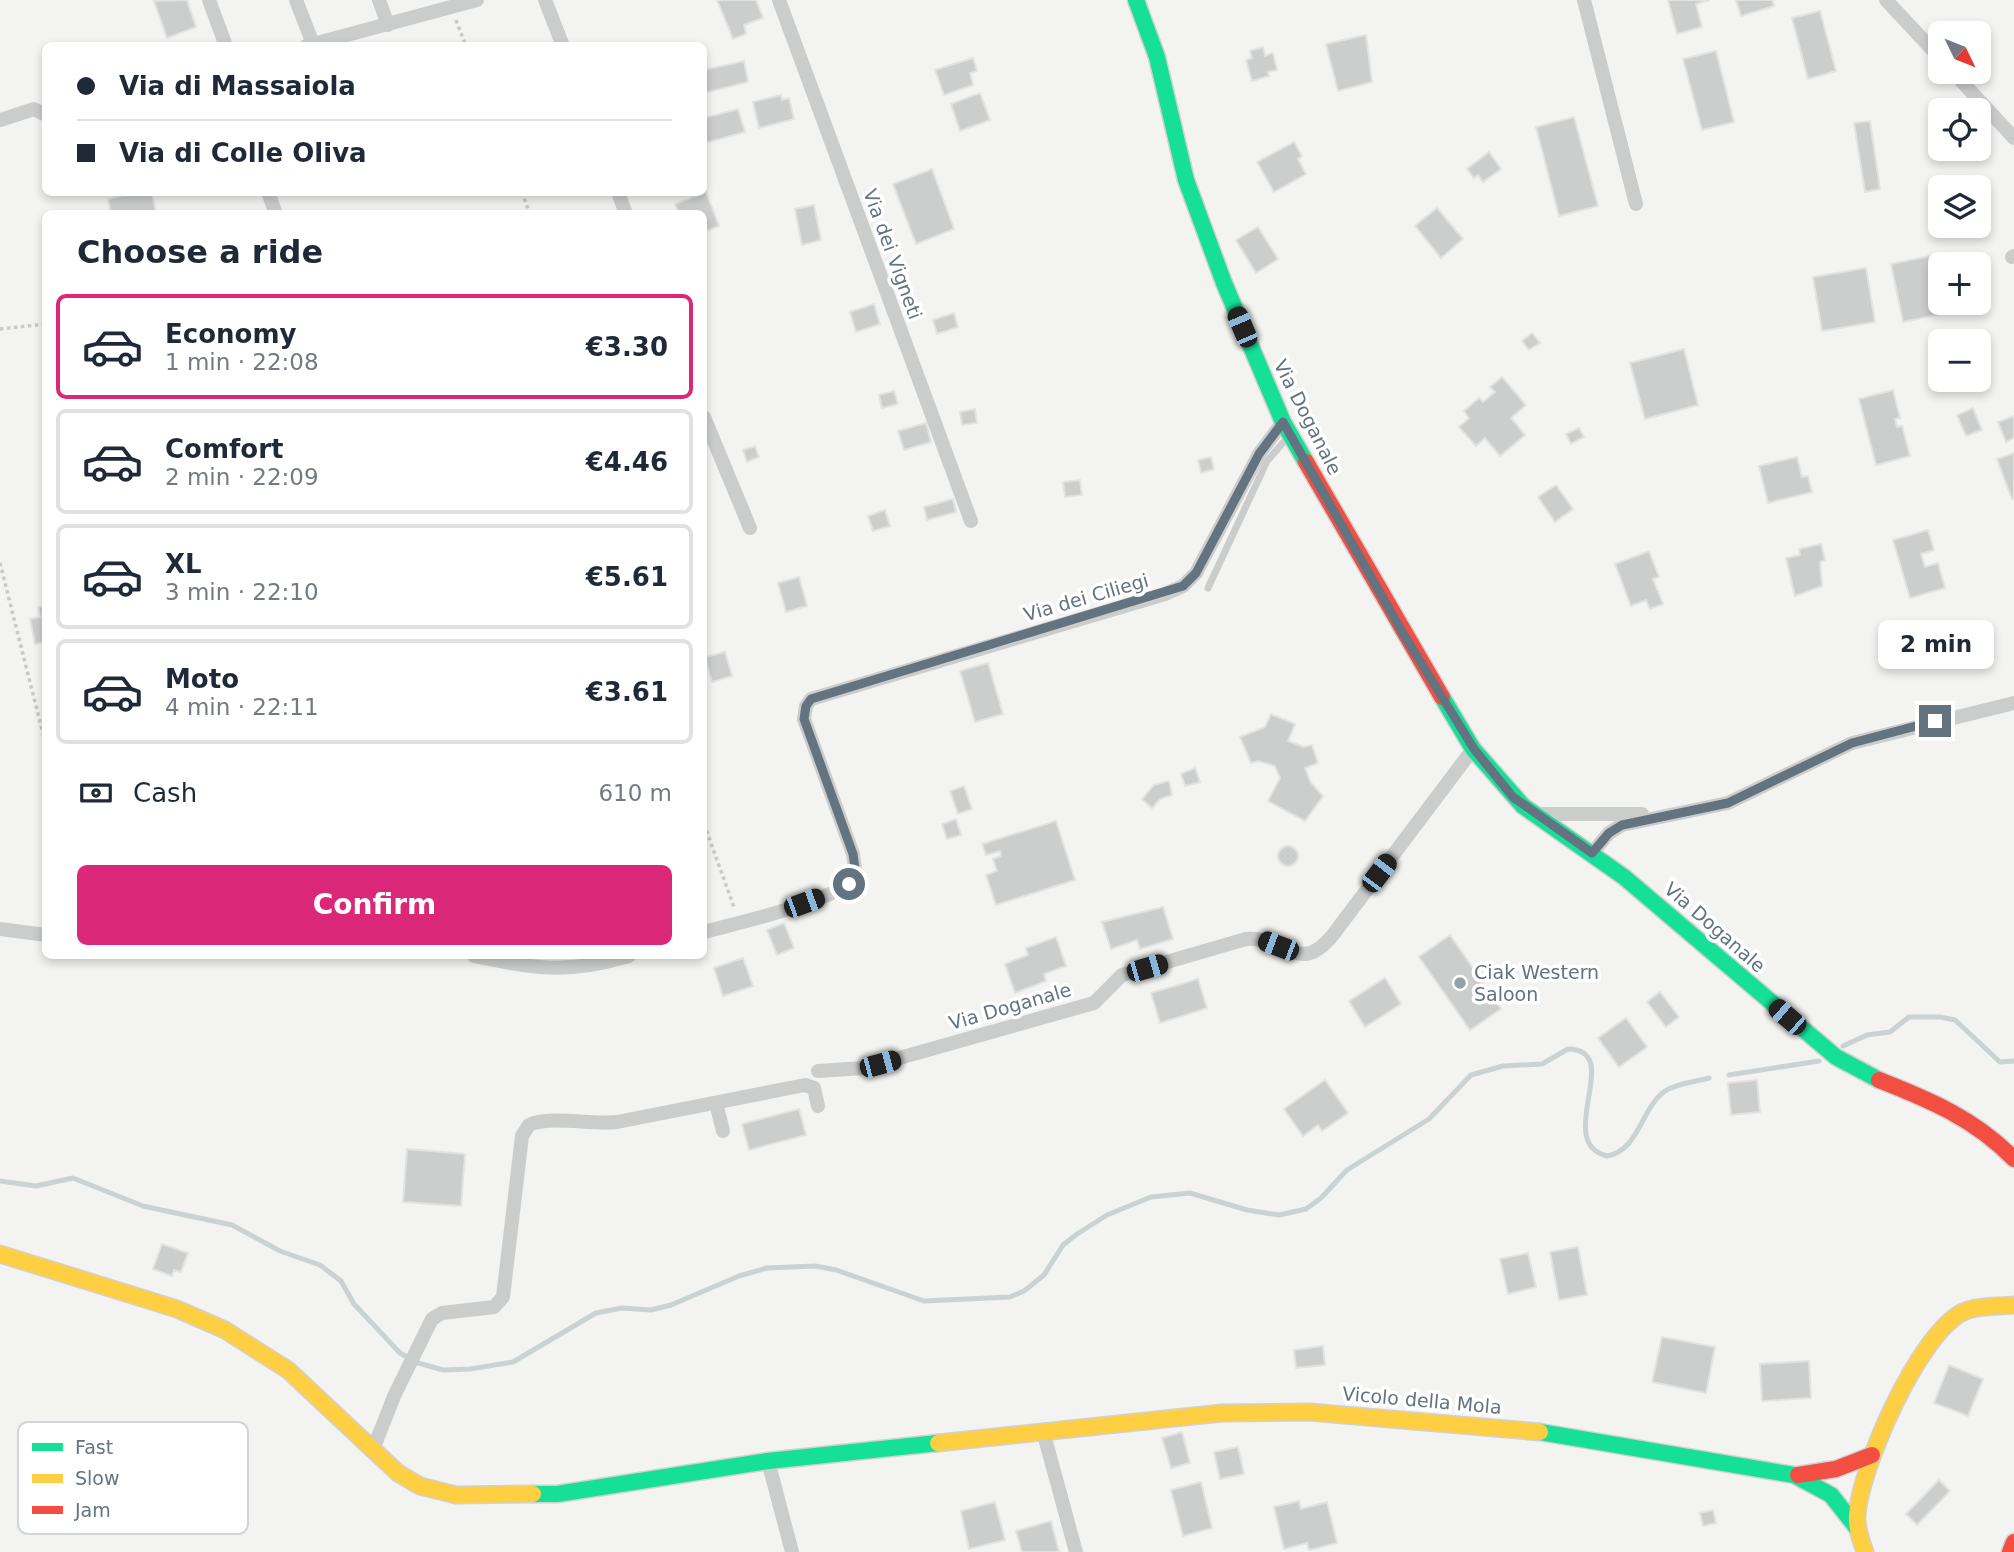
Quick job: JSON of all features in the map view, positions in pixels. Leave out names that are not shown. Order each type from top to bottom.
[{"type":"street","points":[[209,0],[225,42]]},
{"type":"street","points":[[296,0],[308,42]]},
{"type":"street","points":[[379,0],[388,24]]},
{"type":"street","points":[[320,42],[477,0]]},
{"type":"street","points":[[545,0],[561,42]]},
{"type":"street","name":"Via dei Vigneti","points":[[779,0],[971,521]]},
{"type":"street","name":"Via Doganale","points":[[1136,0],[1157,57],[1186,180],[1224,284],[1287,428],[1373,582],[1474,749],[1502,785],[1534,814],[1592,853],[1654,902],[1836,1057],[1866,1075],[1956,1112],[1985,1132],[2014,1159]]},
{"type":"street","points":[[1584,0],[1636,204]]},
{"type":"street","points":[[1886,0],[1928,45]]},
{"type":"street","points":[[1964,84],[2014,138]]},
{"type":"street","points":[[0,120],[34,109],[42,113]]},
{"type":"street","points":[[707,424],[750,528]]},
{"type":"street","name":"Via dei Ciliegi","points":[[740,922],[841,890],[856,876],[853,854],[804,719],[806,706],[814,697],[1165,594],[1183,586],[1196,573],[1259,454],[1287,428]]},
{"type":"street","points":[[1592,853],[1609,833],[1622,825],[1738,800],[1852,743],[2014,703]]},
{"type":"street","name":"Via Doganale","points":[[818,1071],[864,1068],[1094,1003],[1122,975],[1246,939],[1260,940],[1300,955],[1313,954],[1332,936],[1474,749]]},
{"type":"street","points":[[1534,814],[1671,814]]},
{"type":"street","points":[[707,931],[740,922]]},
{"type":"street","points":[[0,929],[42,934]]},
{"type":"street","points":[[489,959],[555,970],[613,959]]},
{"type":"street","points":[[372,1452],[395,1394],[424,1333],[438,1314],[494,1307],[503,1297],[522,1136],[529,1125],[547,1121],[587,1125],[617,1122],[808,1085],[814,1088],[818,1106]]},
{"type":"street","points":[[716,1103],[723,1130]]},
{"type":"street","name":"Vicolo della Mola","points":[[0,1254],[177,1309],[239,1338],[297,1378],[372,1452],[406,1478],[430,1489],[456,1495],[542,1495],[652,1476],[768,1461],[1043,1431],[1222,1413],[1309,1412],[1528,1430],[1794,1475],[1829,1490],[1841,1502],[1857,1528],[1865,1552]]},
{"type":"street","name":"Vicolo della Mola","points":[[1857,1528],[1857,1513],[1872,1455],[1912,1371],[1931,1339],[1962,1312],[2014,1306]]},
{"type":"street","name":"Vicolo della Mola","points":[[1997,1308],[2014,1312]]},
{"type":"street","points":[[1043,1431],[1076,1552]]},
{"type":"street","name":"Vicolo della Mola","points":[[1794,1475],[1849,1467],[1872,1455]]},
{"type":"street","points":[[768,1461],[792,1552]]},
{"type":"street","points":[[2010,1552],[2014,1542]]},
{"type":"lane","points":[[1208,588],[1267,461],[1287,428]]},
{"type":"path","points":[[452,8],[465,42]]},
{"type":"path","points":[[523,196],[528,209]]},
{"type":"path","points":[[0,329],[42,324]]},
{"type":"path","points":[[0,563],[42,730]]},
{"type":"path","points":[[707,832],[740,922]]},
{"type":"building","points":[[187,0],[196,27],[167,38],[154,1]]},
{"type":"building","points":[[717,0],[756,0],[763,18],[744,25],[746,34],[733,39]]},
{"type":"building","points":[[1668,0],[1710,0],[1696,4],[1702,27],[1677,34]]},
{"type":"building","points":[[1736,0],[1772,0],[1774,6],[1741,16]]},
{"type":"building","points":[[1820,11],[1836,71],[1808,79],[1792,18]]},
{"type":"building","points":[[1366,35],[1372,82],[1338,91],[1326,44]]},
{"type":"building","points":[[1263,47],[1265,56],[1273,53],[1277,70],[1268,72],[1269,76],[1252,81],[1246,60],[1252,58],[1250,51]]},
{"type":"building","points":[[1716,51],[1734,122],[1702,130],[1683,59]]},
{"type":"building","points":[[973,58],[977,71],[970,73],[973,85],[944,95],[935,70]]},
{"type":"building","points":[[744,61],[748,82],[707,92],[707,69]]},
{"type":"building","points":[[980,93],[990,120],[960,131],[951,104]]},
{"type":"building","points":[[781,95],[782,100],[789,98],[794,119],[759,128],[753,102]]},
{"type":"building","points":[[738,109],[745,132],[707,142],[707,117]]},
{"type":"building","points":[[1574,117],[1598,206],[1559,216],[1536,127]]},
{"type":"building","points":[[1870,121],[1880,189],[1865,192],[1854,123]]},
{"type":"building","points":[[1294,142],[1302,156],[1298,159],[1306,174],[1274,192],[1257,162]]},
{"type":"building","points":[[1489,152],[1501,169],[1483,182],[1478,175],[1474,178],[1467,169]]},
{"type":"building","points":[[932,169],[954,229],[916,244],[893,184]]},
{"type":"building","points":[[707,195],[719,226],[707,231],[707,210],[677,210],[675,204]]},
{"type":"building","points":[[120,196],[153,196],[155,210],[110,210],[108,199]]},
{"type":"building","points":[[814,205],[821,240],[802,245],[795,209]]},
{"type":"building","points":[[1437,208],[1463,239],[1441,258],[1415,226]]},
{"type":"building","points":[[1258,227],[1278,259],[1256,273],[1236,240]]},
{"type":"building","points":[[1928,256],[1928,315],[1937,315],[1903,322],[1891,264]]},
{"type":"building","points":[[1866,268],[1875,322],[1822,331],[1813,277]]},
{"type":"building","points":[[874,304],[880,324],[856,332],[850,312]]},
{"type":"building","points":[[954,313],[958,327],[937,334],[933,320]]},
{"type":"building","points":[[1532,333],[1540,343],[1529,350],[1522,341]]},
{"type":"building","points":[[1684,349],[1698,405],[1645,419],[1630,363]]},
{"type":"building","points":[[1502,377],[1526,405],[1511,418],[1525,435],[1500,456],[1485,438],[1476,446],[1459,427],[1469,418],[1464,411],[1479,398],[1483,402],[1495,392],[1490,387]]},
{"type":"building","points":[[1893,390],[1900,418],[1895,419],[1897,427],[1902,426],[1910,456],[1876,465],[1859,399]]},
{"type":"building","points":[[894,391],[898,404],[882,408],[879,395]]},
{"type":"building","points":[[1973,408],[1982,430],[1966,436],[1957,415]]},
{"type":"building","points":[[975,409],[977,423],[962,425],[960,412]]},
{"type":"building","points":[[2014,416],[2014,438],[2006,442],[1998,422]]},
{"type":"building","points":[[926,423],[931,442],[904,450],[898,431]]},
{"type":"building","points":[[1579,428],[1584,437],[1571,444],[1566,434]]},
{"type":"building","points":[[755,446],[759,457],[747,462],[743,450]]},
{"type":"building","points":[[2014,453],[2014,498],[2012,499],[1997,459]]},
{"type":"building","points":[[1211,457],[1214,469],[1201,473],[1198,460]]},
{"type":"building","points":[[1797,457],[1802,477],[1808,476],[1812,492],[1768,503],[1759,466]]},
{"type":"building","points":[[1080,480],[1082,495],[1065,497],[1063,482]]},
{"type":"building","points":[[1556,485],[1573,509],[1555,522],[1538,497]]},
{"type":"building","points":[[953,499],[956,512],[927,520],[924,507]]},
{"type":"building","points":[[885,510],[890,526],[873,531],[868,516]]},
{"type":"building","points":[[1928,530],[1934,550],[1921,554],[1925,567],[1938,563],[1945,588],[1910,598],[1893,540]]},
{"type":"building","points":[[1821,544],[1825,560],[1820,562],[1822,586],[1795,596],[1786,558],[1800,555],[1799,549]]},
{"type":"building","points":[[1649,551],[1659,577],[1653,579],[1663,604],[1650,609],[1646,600],[1631,606],[1615,564]]},
{"type":"building","points":[[799,577],[807,606],[786,612],[778,583]]},
{"type":"building","points":[[42,606],[42,643],[35,644],[30,619],[40,617],[38,607]]},
{"type":"building","points":[[725,652],[732,676],[712,682],[707,656]]},
{"type":"building","points":[[988,663],[1003,714],[975,722],[960,671]]},
{"type":"building","points":[[1271,714],[1295,724],[1288,741],[1304,747],[1312,745],[1318,763],[1305,768],[1311,783],[1323,796],[1305,821],[1268,801],[1280,778],[1275,766],[1258,761],[1251,763],[1240,737],[1265,727]]},
{"type":"building","points":[[1195,768],[1200,782],[1185,786],[1181,774]]},
{"type":"building","points":[[1169,781],[1172,795],[1160,799],[1152,808],[1142,799],[1154,785]]},
{"type":"building","points":[[964,786],[972,809],[958,814],[950,791]]},
{"type":"building","points":[[956,819],[961,835],[947,839],[942,824]]},
{"type":"building","points":[[1056,821],[1075,880],[996,905],[986,875],[997,871],[993,859],[1001,856],[1000,851],[986,855],[982,844]]},
{"type":"building","points":[[1288,846],[1295,849],[1298,856],[1295,863],[1288,866],[1281,863],[1278,856],[1281,849]]},
{"type":"building","points":[[1163,907],[1173,939],[1140,949],[1137,940],[1111,949],[1102,922]]},
{"type":"building","points":[[784,923],[794,948],[777,955],[767,930]]},
{"type":"building","name":"Ciak Western Saloon","points":[[1450,935],[1501,1009],[1470,1030],[1419,957]]},
{"type":"building","points":[[1056,937],[1066,966],[1044,974],[1046,981],[1015,993],[1005,964],[1028,955],[1026,948]]},
{"type":"building","points":[[743,958],[753,986],[723,996],[714,968]]},
{"type":"building","points":[[1385,978],[1401,1004],[1365,1027],[1349,1001]]},
{"type":"building","points":[[1198,979],[1207,1008],[1160,1023],[1151,993]]},
{"type":"building","points":[[1660,992],[1679,1017],[1666,1027],[1647,1002]]},
{"type":"building","points":[[1626,1018],[1647,1047],[1619,1067],[1598,1038]]},
{"type":"building","points":[[1325,1080],[1348,1113],[1322,1131],[1318,1125],[1303,1136],[1284,1109]]},
{"type":"building","points":[[1757,1080],[1760,1112],[1731,1115],[1728,1083]]},
{"type":"building","points":[[799,1109],[806,1135],[749,1150],[742,1124]]},
{"type":"building","points":[[407,1149],[465,1154],[461,1206],[403,1202]]},
{"type":"building","points":[[162,1244],[188,1253],[181,1272],[174,1270],[172,1276],[153,1269]]},
{"type":"building","points":[[1578,1247],[1587,1295],[1559,1300],[1550,1252]]},
{"type":"building","points":[[1528,1253],[1536,1287],[1508,1294],[1500,1259]]},
{"type":"building","points":[[1662,1337],[1715,1347],[1706,1393],[1652,1382]]},
{"type":"building","points":[[1323,1346],[1325,1365],[1296,1368],[1294,1350]]},
{"type":"building","points":[[1809,1361],[1811,1398],[1762,1401],[1760,1364]]},
{"type":"building","points":[[1949,1365],[1983,1379],[1968,1416],[1934,1403]]},
{"type":"building","points":[[1182,1432],[1190,1463],[1171,1468],[1162,1438]]},
{"type":"building","points":[[1238,1447],[1244,1474],[1220,1479],[1214,1452]]},
{"type":"building","points":[[1939,1480],[1950,1491],[1917,1525],[1906,1514]]},
{"type":"building","points":[[1201,1482],[1212,1528],[1183,1536],[1171,1490]]},
{"type":"building","points":[[1299,1501],[1301,1509],[1327,1502],[1337,1543],[1309,1550],[1307,1543],[1284,1549],[1274,1507]]},
{"type":"building","points":[[995,1502],[1005,1540],[969,1549],[961,1511]]},
{"type":"building","points":[[1713,1510],[1716,1523],[1703,1526],[1700,1513]]},
{"type":"building","points":[[1051,1521],[1059,1552],[1022,1552],[1016,1531]]},
{"type":"waterway","points":[[1843,1046],[1867,1035],[1890,1032],[1909,1017],[1940,1017],[1955,1020],[2000,1062],[2014,1061]]},
{"type":"waterway","points":[[0,1181],[36,1186],[73,1178],[143,1206],[232,1225],[280,1251],[320,1265],[341,1281],[354,1304],[400,1353],[415,1362],[443,1370],[470,1369],[513,1362],[596,1313],[622,1308],[651,1310],[671,1305],[739,1276],[767,1268],[815,1266],[836,1270],[924,1301],[1010,1297],[1024,1291],[1044,1275],[1063,1245],[1077,1234],[1107,1215],[1151,1197],[1190,1193],[1247,1210],[1279,1215],[1306,1209],[1321,1198],[1347,1170],[1429,1119],[1471,1075],[1503,1066],[1542,1064],[1568,1049],[1584,1053],[1591,1064],[1586,1134],[1592,1147],[1607,1156],[1626,1146],[1657,1098],[1665,1091],[1681,1084],[1709,1078]]},
{"type":"waterway","points":[[1729,1075],[1819,1061]]},
{"type":"traffic: fast","points":[[1136,0],[1157,57],[1186,180],[1224,283],[1283,422],[1306,462]]},
{"type":"traffic: fast","points":[[1442,697],[1473,749],[1523,806],[1624,877],[1836,1057],[1879,1080]]},
{"type":"traffic: fast","points":[[1540,1432],[1794,1475],[1831,1495],[1857,1528]]},
{"type":"traffic: fast","points":[[533,1494],[557,1494],[768,1461],[938,1443]]},
{"type":"traffic: slow","points":[[0,1254],[177,1309],[225,1330],[288,1370],[398,1473],[420,1486],[456,1495],[533,1494]]},
{"type":"traffic: slow","points":[[1865,1552],[1857,1520],[1861,1493],[1880,1436],[1910,1375],[1944,1327],[1961,1313],[1980,1307],[2014,1305]]},
{"type":"traffic: slow","points":[[938,1443],[1222,1413],[1309,1412],[1540,1432]]},
{"type":"traffic: jam","points":[[1306,462],[1442,697]]},
{"type":"traffic: jam","points":[[1879,1080],[1951,1112],[1984,1133],[2014,1159]]},
{"type":"traffic: jam","points":[[1798,1475],[1836,1469],[1872,1455]]},
{"type":"traffic: jam","points":[[2010,1552],[2014,1542]]},
{"type":"place","name":"Ciak Western Saloon","points":[[1460,983]]},
{"type":"route","points":[[849,884],[856,876],[853,854],[804,719],[806,706],[811,699],[1165,594],[1183,586],[1196,573],[1259,454],[1283,422],[1404,635],[1491,773],[1528,810],[1592,853],[1609,833],[1622,825],[1728,803],[1852,743],[1935,721]]}]
